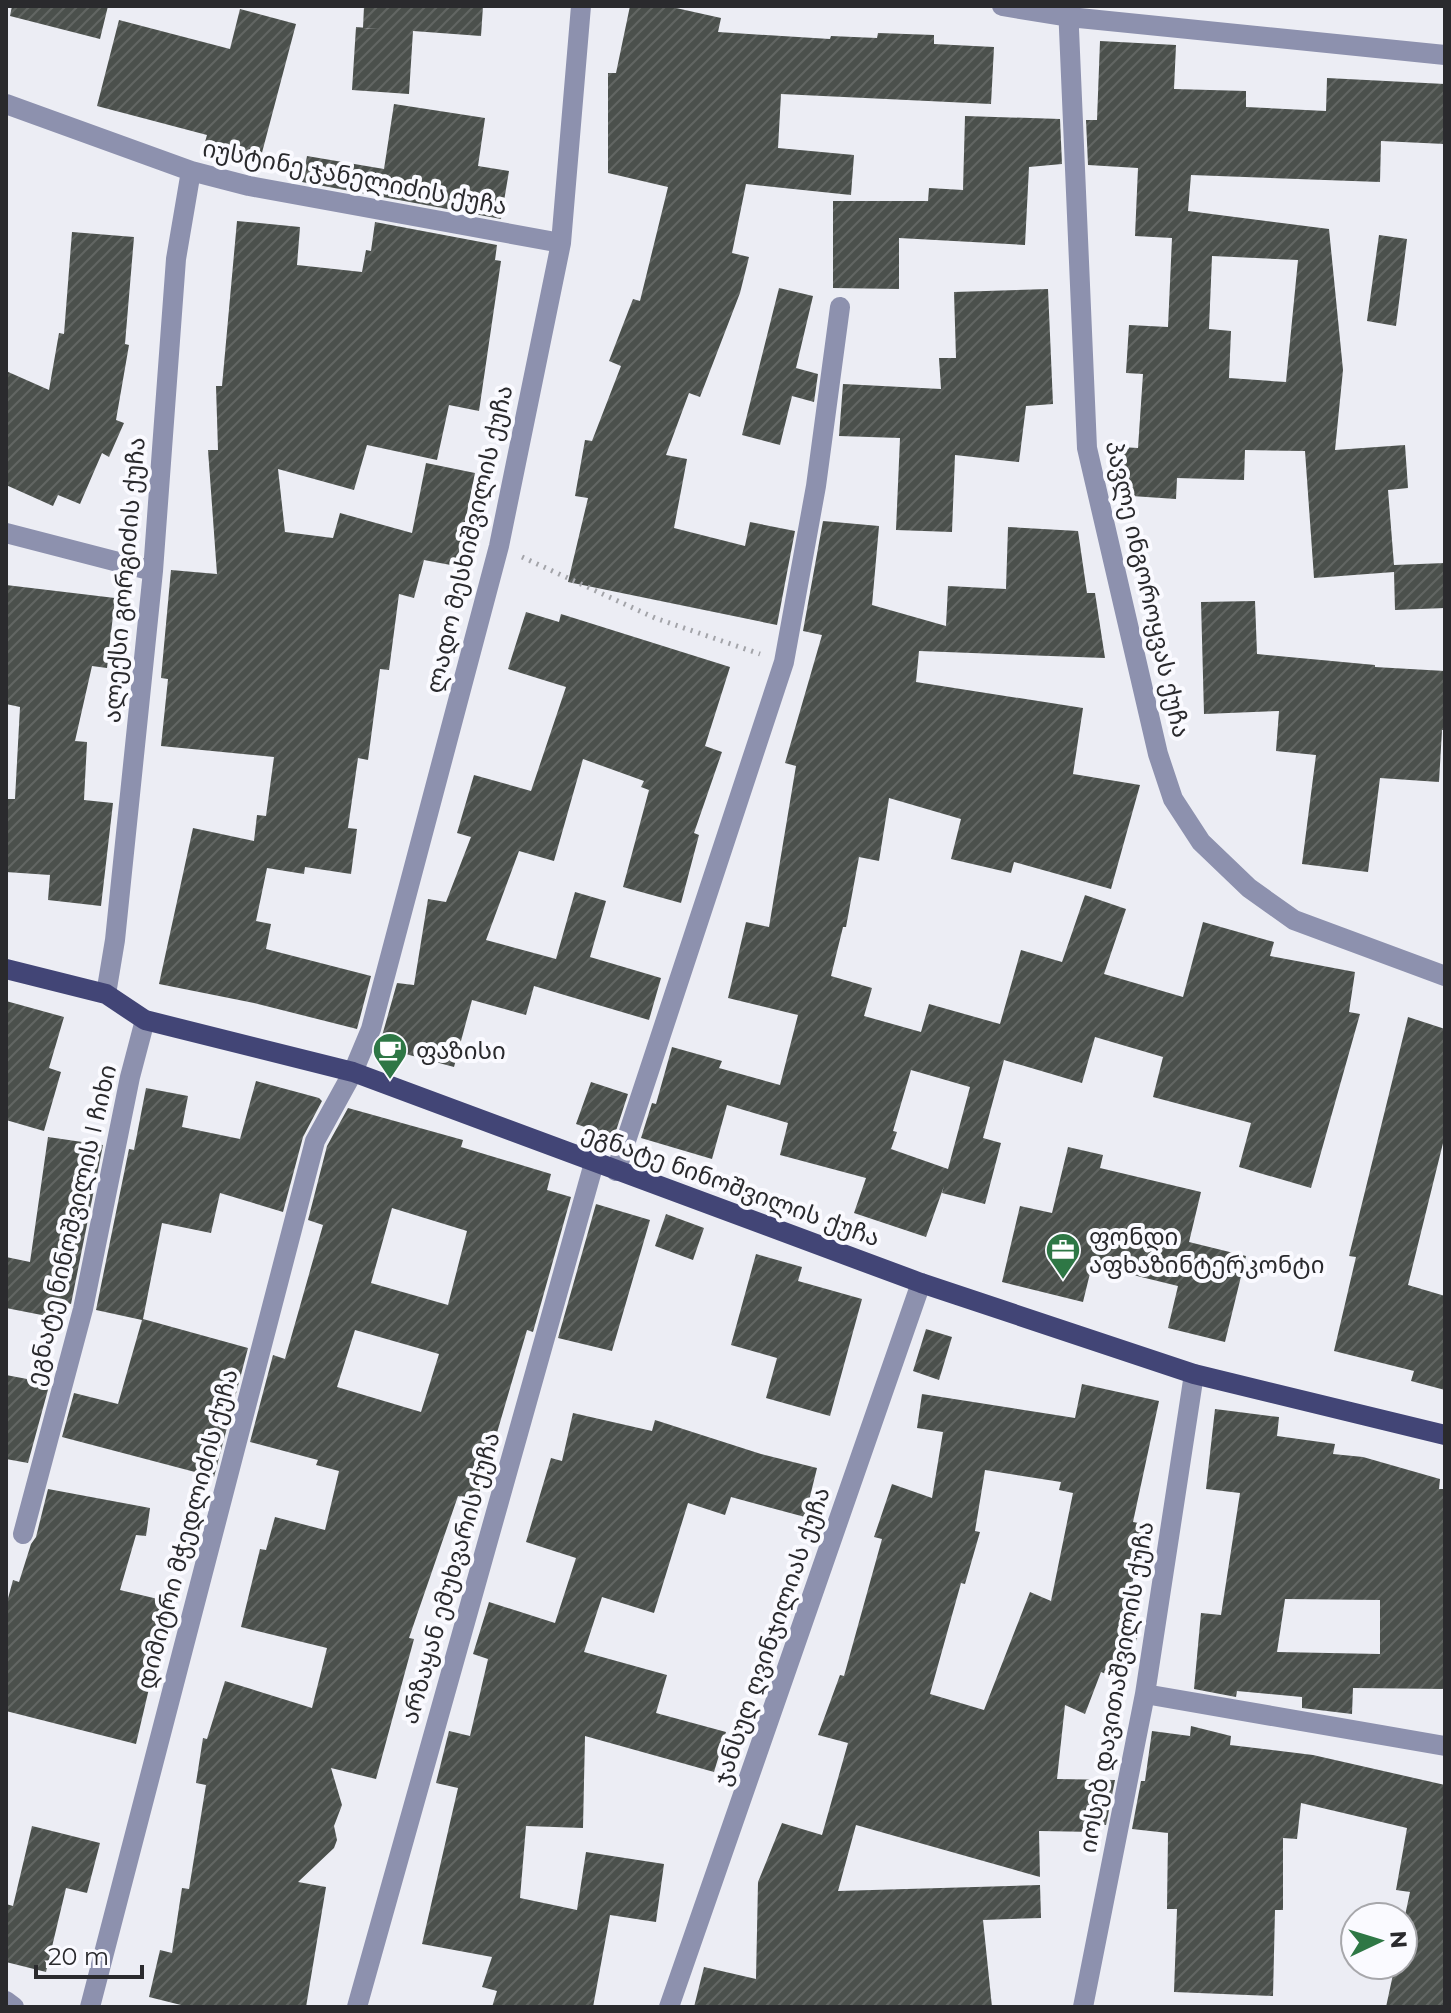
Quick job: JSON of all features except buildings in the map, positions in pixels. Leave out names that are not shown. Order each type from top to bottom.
[{"type":"main road","name":"ეგნატე ნინოშვილის ქუჩა","points":[[6,969],[106,994],[145,1020],[353,1072],[921,1283],[1194,1374],[1445,1435]]},
{"type":"street","name":"ლადო მესხიშვილის ქუჩა","points":[[353,1072],[371,1029],[499,546],[561,243],[581,6]]},
{"type":"street","points":[[1002,6],[1445,55]]},
{"type":"street","name":"პავლე ინგოროყვას ქუჩა","points":[[1069,12],[1087,448],[1158,754],[1173,799],[1201,842],[1249,888],[1294,920],[1445,976]]},
{"type":"street","name":"იუსტინე ჯანელიძის ქუჩა","points":[[6,104],[191,171],[249,186],[561,243]]},
{"type":"street","name":"ალექსი გორგიძის ქუჩა","points":[[106,994],[115,940],[153,571],[176,259],[191,171]]},
{"type":"street","points":[[616,1171],[784,662],[816,486],[840,307]]},
{"type":"street","points":[[6,533],[153,571]]},
{"type":"street","name":"ეგნატე ნინოშვილის I ჩიხი","points":[[23,1534],[83,1309],[130,1077],[145,1020]]},
{"type":"street","name":"დიმიტრი მჭედლიძის ქუჩა","points":[[90,2007],[315,1141],[353,1072]]},
{"type":"street","name":"არზაყან ემუხვარის ქუჩა","points":[[357,2007],[594,1163]]},
{"type":"street","name":"ჯანსუღ ღვინჯილიას ქუჩა","points":[[669,2007],[921,1283]]},
{"type":"street","name":"იოსებ დავითაშვილის ქუჩა","points":[[1083,2007],[1145,1694],[1194,1374]]},
{"type":"street","points":[[1145,1694],[1445,1746]]},
{"type":"street","points":[[6,2001],[14,2007]]},
{"type":"path","points":[[499,546],[655,618],[784,662]]},
{"type":"place","name":"ფაზისი","points":[[390,1081]]},
{"type":"place","name":"ფონდი აფხაზინტერკონტი","points":[[1063,1281]]}]
